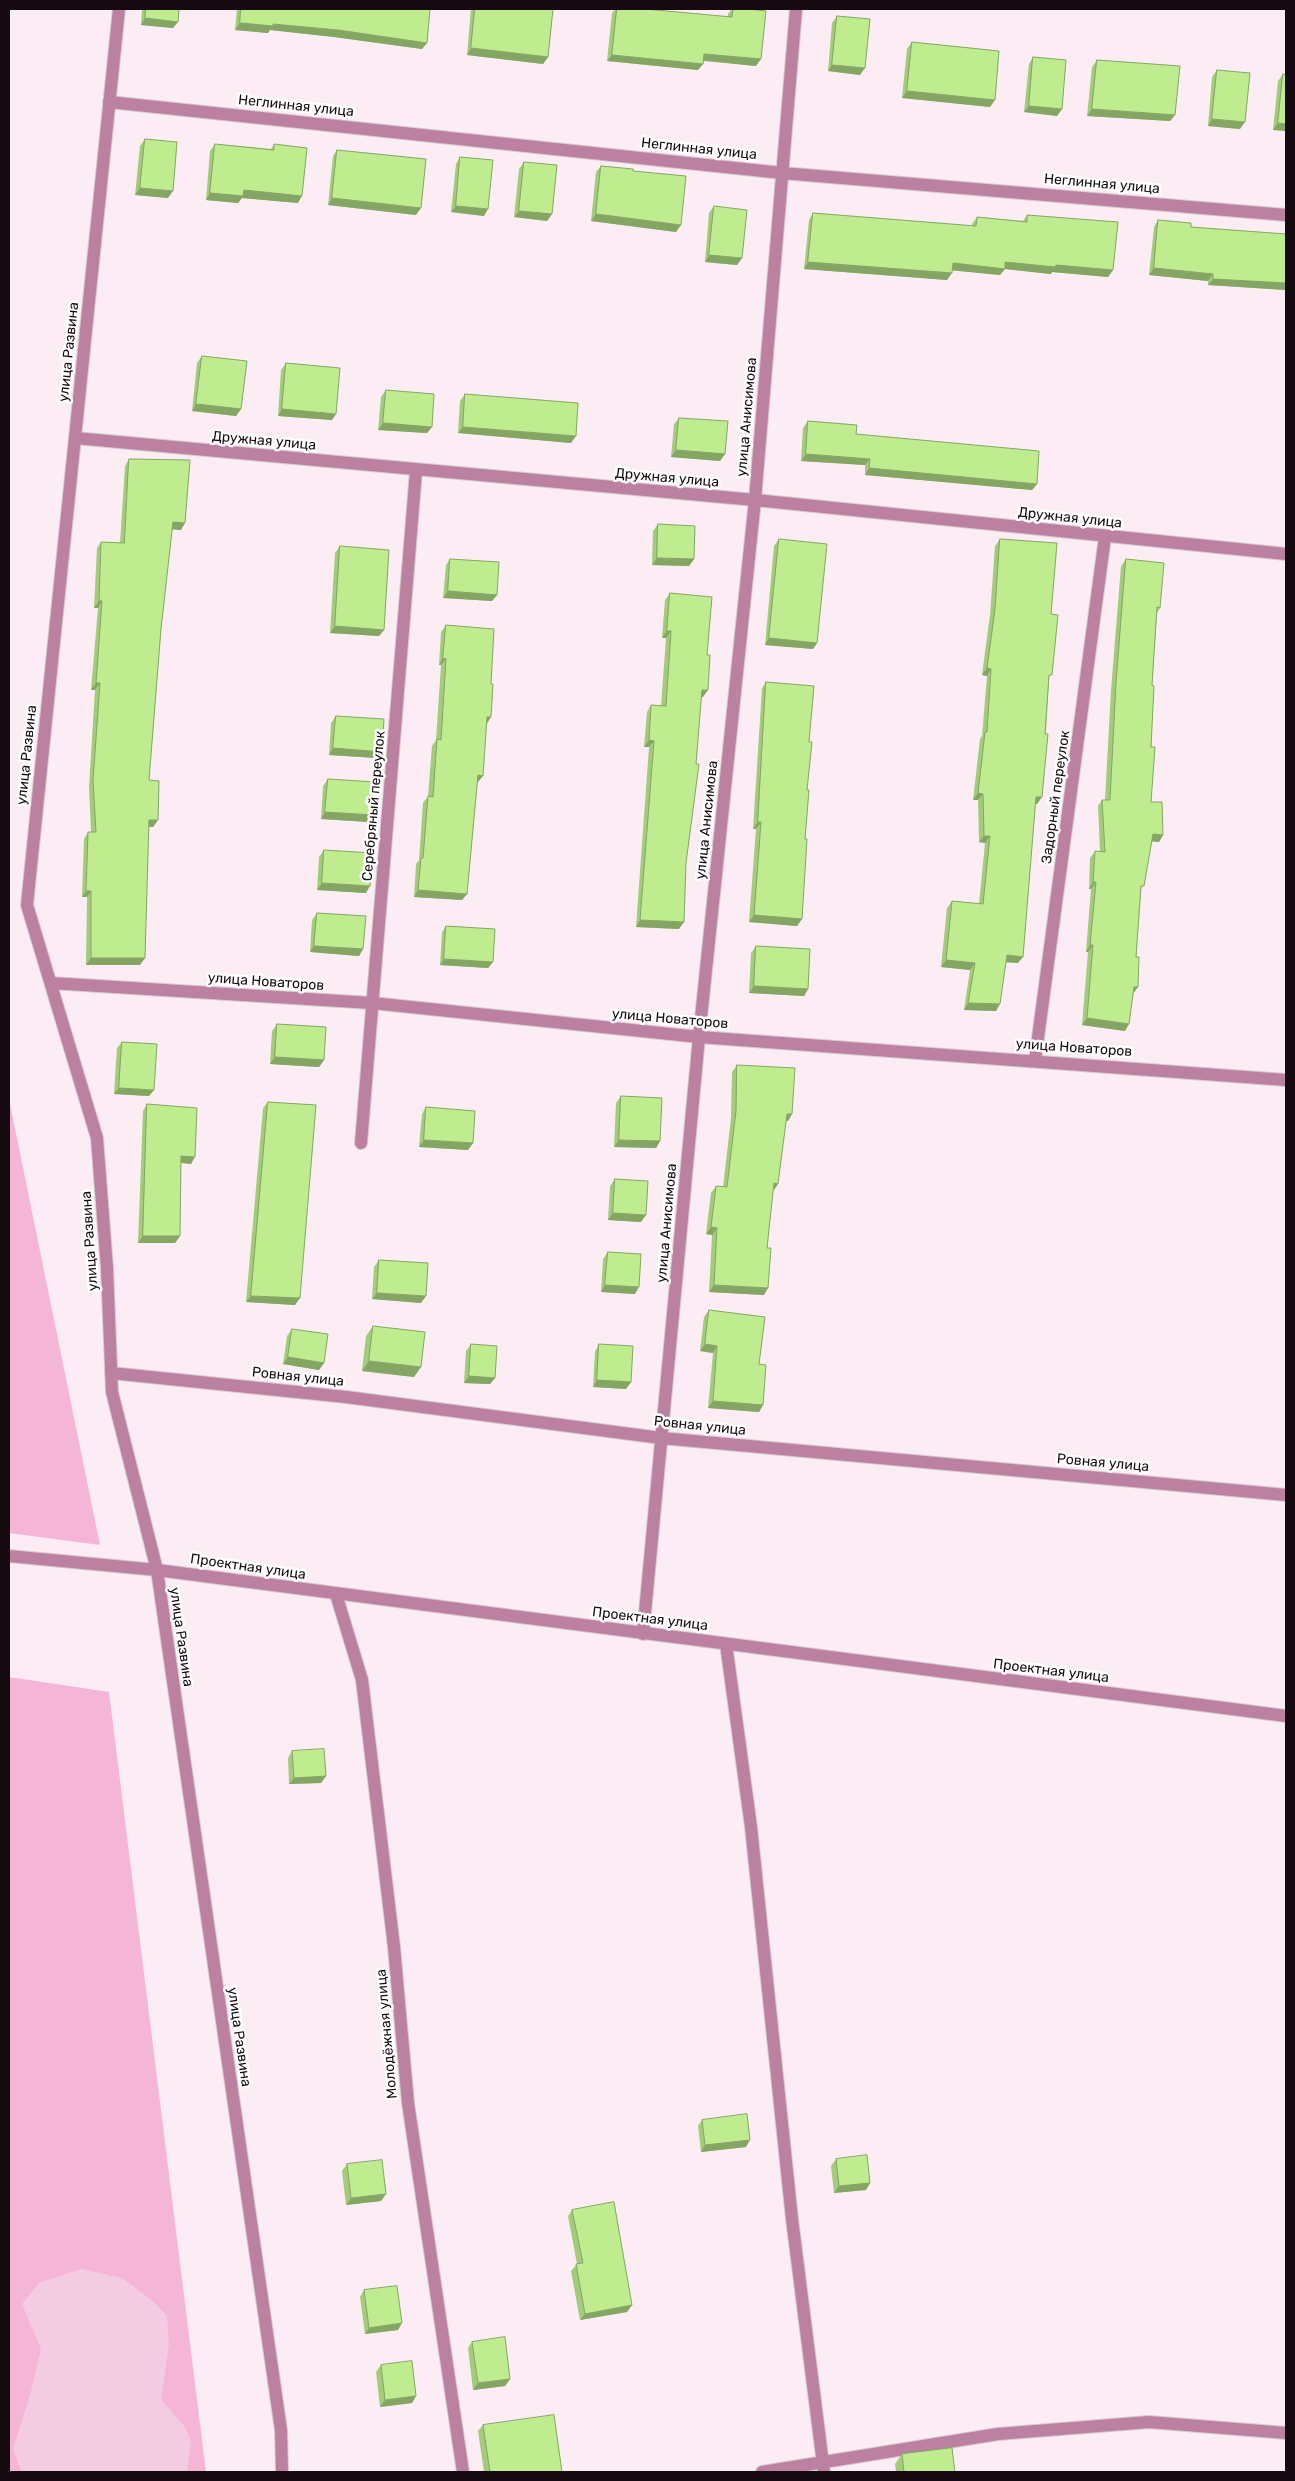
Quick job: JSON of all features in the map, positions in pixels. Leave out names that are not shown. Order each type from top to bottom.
[{"type":"street","name":"улица Развина","points":[[119,9],[27,905],[97,1138],[108,1268],[112,1392],[157,1570],[281,2430],[282,2472]]},
{"type":"street","name":"улица Анисимова","points":[[643,1634],[699,1037],[755,500],[796,9]]},
{"type":"street","name":"Неглинная улица","points":[[109,102],[782,173],[1286,215]]},
{"type":"street","name":"Дружная улица","points":[[75,438],[416,471],[755,500],[1286,554]]},
{"type":"street","name":"Серебряный переулок","points":[[361,1143],[416,471]]},
{"type":"street","name":"Задорный переулок","points":[[1035,1060],[1105,537]]},
{"type":"street","name":"улица Новаторов","points":[[51,983],[372,1003],[699,1037],[1035,1060],[1286,1080]]},
{"type":"street","name":"Ровная улица","points":[[111,1373],[346,1397],[661,1438],[1286,1495]]},
{"type":"street","name":"Проектная улица","points":[[9,1556],[157,1570],[1286,1716]]},
{"type":"street","name":"Молодёжная улица","points":[[336,1594],[362,1680],[394,1947],[408,2103],[462,2472]]},
{"type":"street","points":[[726,1644],[751,1827],[784,2152],[824,2468]]},
{"type":"street","points":[[762,2472],[824,2468],[998,2434],[1149,2422],[1286,2433]]},
{"type":"shaded area","points":[[9,1099],[100,1545],[9,1533]]},
{"type":"shaded area","points":[[9,1677],[109,1692],[206,2472],[9,2472]]},
{"type":"shaded area","points":[[81,2269],[122,2278],[154,2302],[167,2316],[169,2344],[161,2399],[185,2427],[191,2440],[187,2472],[22,2472],[13,2449],[31,2392],[41,2349],[22,2304],[39,2283]]},
{"type":"building","points":[[146,9],[179,9],[178,22],[145,18]]},
{"type":"building","points":[[241,9],[430,9],[427,43],[338,30],[240,23]]},
{"type":"building","points":[[475,9],[553,9],[548,57],[471,48]]},
{"type":"building","points":[[617,9],[645,9],[732,17],[733,9],[766,11],[761,59],[704,54],[703,64],[612,55]]},
{"type":"building","points":[[837,16],[870,19],[865,68],[832,65]]},
{"type":"building","points":[[912,42],[999,51],[995,100],[907,91]]},
{"type":"building","points":[[1033,57],[1066,60],[1062,109],[1029,106]]},
{"type":"building","points":[[1097,60],[1180,66],[1175,115],[1092,109]]},
{"type":"building","points":[[1217,70],[1250,73],[1245,122],[1212,119]]},
{"type":"building","points":[[1283,74],[1286,75],[1286,124],[1278,123]]},
{"type":"building","points":[[145,139],[177,142],[173,191],[140,188]]},
{"type":"building","points":[[215,144],[274,150],[274,144],[307,148],[302,196],[244,190],[243,196],[210,193]]},
{"type":"building","points":[[337,150],[426,159],[421,208],[332,198]]},
{"type":"building","points":[[460,157],[493,160],[488,209],[456,206]]},
{"type":"building","points":[[524,162],[557,165],[552,214],[519,211]]},
{"type":"building","points":[[601,166],[686,176],[681,225],[596,214]]},
{"type":"building","points":[[714,206],[747,210],[742,258],[709,255]]},
{"type":"building","points":[[813,213],[976,226],[977,217],[1027,222],[1027,215],[1118,222],[1113,270],[1005,262],[1005,269],[953,263],[952,273],[808,262]]},
{"type":"building","points":[[1158,220],[1191,223],[1191,227],[1286,234],[1286,283],[1213,279],[1213,274],[1154,268]]},
{"type":"building","points":[[202,356],[247,361],[241,409],[196,404]]},
{"type":"building","points":[[286,363],[340,368],[336,414],[282,409]]},
{"type":"building","points":[[386,390],[434,394],[432,427],[383,423]]},
{"type":"building","points":[[465,394],[578,403],[576,436],[463,427]]},
{"type":"building","points":[[679,418],[728,421],[725,454],[676,450]]},
{"type":"building","points":[[808,421],[857,425],[856,434],[1039,451],[1037,484],[869,468],[870,459],[806,454]]},
{"type":"building","points":[[129,459],[190,460],[185,523],[173,522],[161,629],[149,780],[159,781],[158,820],[149,820],[145,958],[91,958],[91,891],[86,891],[88,832],[96,832],[93,780],[100,683],[96,683],[102,601],[99,601],[101,542],[124,543]]},
{"type":"building","points":[[658,524],[695,526],[694,559],[657,558]]},
{"type":"building","points":[[779,539],[827,544],[817,643],[769,638]]},
{"type":"building","points":[[1000,539],[1057,543],[1051,614],[1058,615],[1052,675],[1049,675],[1045,734],[1048,734],[1042,797],[1036,797],[1023,957],[1007,955],[1000,1004],[968,1003],[975,963],[946,960],[952,901],[983,904],[990,836],[984,836],[983,794],[978,793],[985,732],[987,732],[991,669],[987,668],[995,609]]},
{"type":"building","points":[[340,546],[389,550],[384,630],[335,626]]},
{"type":"building","points":[[450,559],[499,562],[497,595],[448,591]]},
{"type":"building","points":[[1126,559],[1164,563],[1160,608],[1157,607],[1152,685],[1154,686],[1151,747],[1155,747],[1151,802],[1162,802],[1163,835],[1153,834],[1144,886],[1141,886],[1136,957],[1139,957],[1138,987],[1134,987],[1129,1024],[1087,1018],[1093,945],[1090,945],[1096,882],[1093,882],[1095,851],[1105,852],[1102,800],[1110,800],[1116,683]]},
{"type":"building","points":[[670,593],[712,597],[707,655],[710,655],[708,690],[702,690],[696,764],[699,764],[686,863],[684,922],[640,920],[654,741],[649,740],[651,705],[666,706],[671,631],[667,631]]},
{"type":"building","points":[[446,625],[494,629],[491,717],[487,717],[483,776],[478,775],[467,894],[418,890],[421,858],[423,858],[428,796],[433,797],[437,739],[441,740],[446,659],[443,658]]},
{"type":"building","points":[[766,682],[814,686],[809,742],[812,742],[807,790],[809,790],[802,919],[754,915],[761,822],[758,822]]},
{"type":"building","points":[[336,716],[384,719],[382,752],[333,748]]},
{"type":"building","points":[[328,779],[376,782],[374,815],[325,812]]},
{"type":"building","points":[[324,850],[373,853],[370,886],[322,883]]},
{"type":"building","points":[[317,913],[366,916],[363,949],[314,946]]},
{"type":"building","points":[[446,926],[495,929],[493,962],[444,959]]},
{"type":"building","points":[[756,946],[810,949],[808,989],[754,986]]},
{"type":"building","points":[[277,1024],[326,1027],[324,1060],[275,1057]]},
{"type":"building","points":[[122,1042],[157,1044],[154,1090],[119,1088]]},
{"type":"building","points":[[737,1065],[795,1068],[792,1114],[787,1114],[778,1184],[774,1183],[767,1248],[771,1248],[768,1288],[714,1285],[717,1228],[711,1227],[716,1186],[727,1187],[736,1111]]},
{"type":"building","points":[[621,1096],[662,1098],[660,1141],[619,1140]]},
{"type":"building","points":[[268,1102],[316,1105],[300,1298],[251,1296]]},
{"type":"building","points":[[147,1104],[197,1108],[195,1157],[181,1156],[180,1236],[143,1236]]},
{"type":"building","points":[[426,1107],[475,1111],[473,1143],[424,1140]]},
{"type":"building","points":[[615,1179],[648,1181],[646,1215],[613,1213]]},
{"type":"building","points":[[608,1252],[641,1254],[639,1287],[605,1285]]},
{"type":"building","points":[[379,1260],[428,1263],[426,1296],[377,1293]]},
{"type":"building","points":[[709,1310],[765,1317],[759,1364],[766,1365],[763,1405],[713,1401],[717,1346],[705,1344]]},
{"type":"building","points":[[373,1326],[425,1332],[421,1367],[369,1361]]},
{"type":"building","points":[[292,1329],[328,1334],[324,1363],[288,1357]]},
{"type":"building","points":[[471,1344],[497,1346],[495,1378],[469,1376]]},
{"type":"building","points":[[599,1344],[633,1346],[631,1382],[597,1380]]},
{"type":"building","points":[[324,1749],[326,1776],[294,1778],[292,1751]]},
{"type":"building","points":[[747,2114],[750,2140],[705,2145],[702,2120]]},
{"type":"building","points":[[867,2155],[870,2183],[839,2186],[836,2159]]},
{"type":"building","points":[[382,2160],[386,2194],[351,2198],[347,2164]]},
{"type":"building","points":[[614,2202],[632,2305],[585,2314],[576,2264],[583,2263],[572,2210]]},
{"type":"building","points":[[397,2286],[402,2323],[369,2328],[364,2290]]},
{"type":"building","points":[[505,2337],[510,2379],[478,2383],[472,2342]]},
{"type":"building","points":[[412,2361],[416,2396],[385,2400],[381,2365]]},
{"type":"building","points":[[554,2415],[562,2472],[490,2472],[483,2425]]},
{"type":"building","points":[[952,2448],[955,2472],[904,2472],[902,2454]]}]
